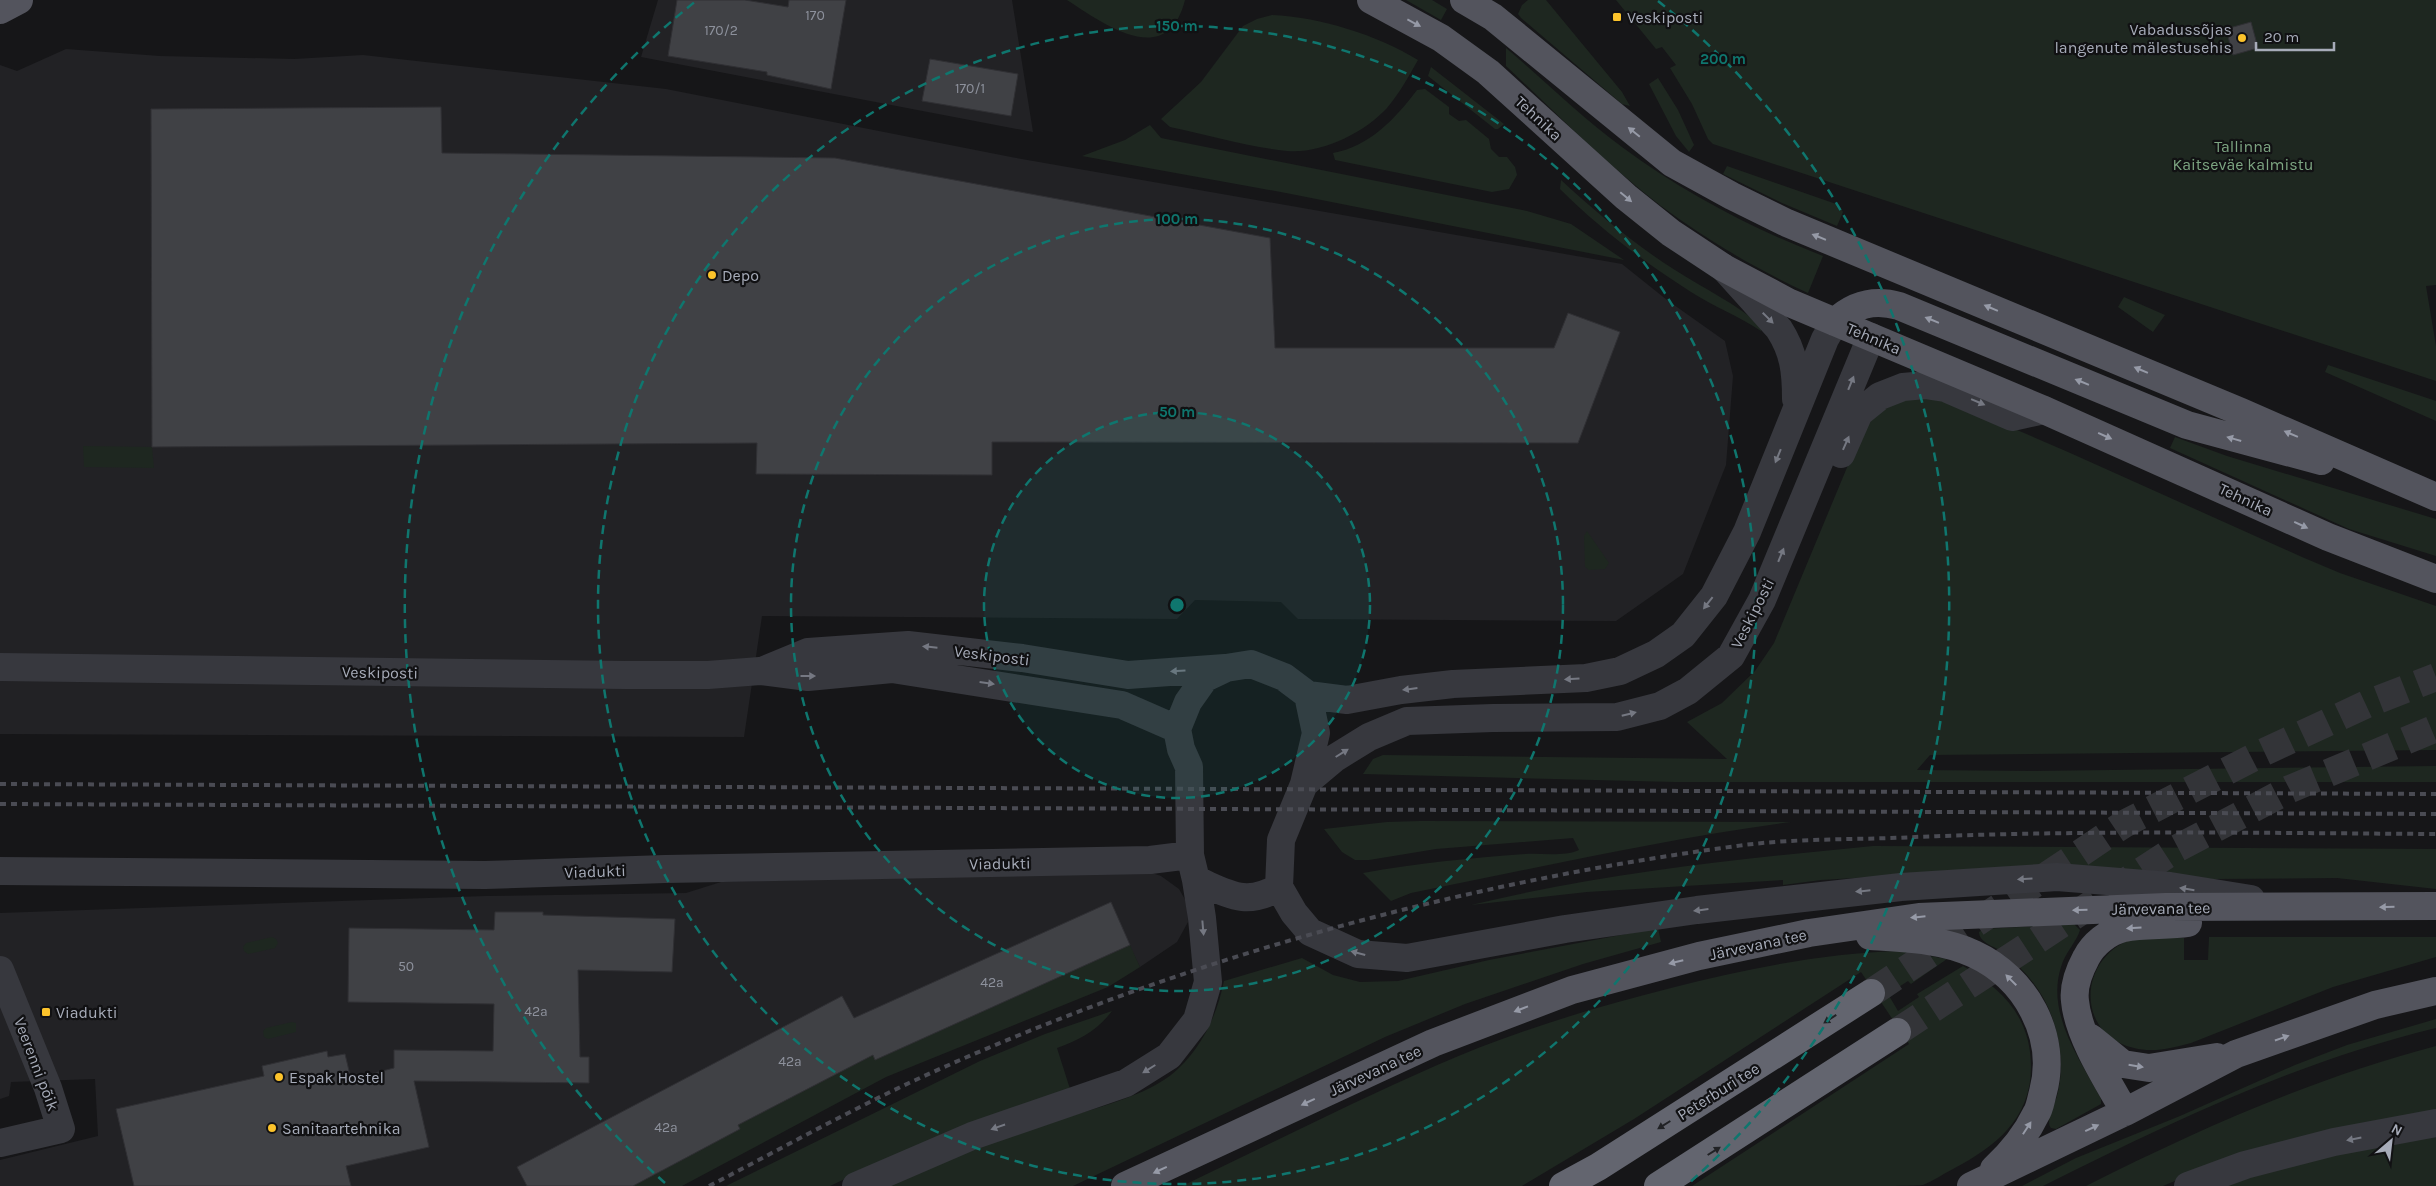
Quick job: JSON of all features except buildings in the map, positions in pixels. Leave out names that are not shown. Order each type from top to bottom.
[{"type":"highway","name":"Peterburi tee","points":[[1563,1186],[1614,1157],[1871,993]]},
{"type":"highway","points":[[1658,1186],[1898,1032]]},
{"type":"main road","points":[[0,10],[19,0]]},
{"type":"main road","name":"Tehnika","points":[[1371,0],[1441,38],[1488,72],[1626,197],[1671,233],[1724,268],[1790,303],[2044,410],[2328,537],[2436,579]]},
{"type":"main road","points":[[1464,0],[1493,17],[1672,163],[1732,196],[1780,220],[2436,497]]},
{"type":"main road","points":[[1864,255],[1875,281],[1878,302],[1878,314],[1871,337]]},
{"type":"main road","points":[[1835,322],[1852,309],[1878,302],[1899,306],[2187,426],[2400,481]]},
{"type":"main road","name":"Järvevana tee","points":[[1125,1186],[1433,1043],[1572,990],[1699,956],[1809,933],[1919,917],[2166,907],[2304,908],[2436,906]]},
{"type":"main road","points":[[2125,1112],[2095,1058],[2074,1001],[2077,974],[2089,953],[2101,939],[2123,928],[2164,926],[2304,908]]},
{"type":"main road","points":[[1809,933],[1920,938],[1974,954],[2010,978],[2027,999],[2043,1031],[2048,1055],[2045,1083],[2037,1113],[2012,1151],[1978,1182]]},
{"type":"main road","points":[[1978,1182],[2125,1112],[2236,1054],[2375,1006],[2436,991]]},
{"type":"main road","points":[[2083,1029],[2098,1046],[2123,1064],[2149,1068],[2236,1054]]},
{"type":"street","points":[[1724,268],[1779,329],[1786,340],[1796,367],[1796,411]]},
{"type":"street","points":[[856,1186],[972,1136],[1126,1083],[1169,1056],[1197,1020],[1208,982],[1193,868],[1189,767],[1181,749],[1177,729],[1188,702],[1205,678],[1226,668],[1251,664],[1284,677],[1308,695],[1347,700],[1401,690],[1454,684],[1586,678],[1620,671],[1656,654],[1683,635],[1714,596],[1747,532],[1825,339],[1835,322]]},
{"type":"street","name":"Veskiposti","points":[[1304,784],[1335,758],[1369,736],[1407,722],[1493,718],[1617,717],[1660,706],[1688,691],[1731,656],[1762,600],[1871,337]]},
{"type":"street","points":[[1812,476],[1840,456],[1859,414],[1880,396],[1903,387],[1925,385],[1945,388],[2012,417],[2044,410]]},
{"type":"street","name":"Veskiposti","points":[[760,672],[808,652],[908,645],[1022,658],[1128,675],[1226,668]]},
{"type":"street","name":"Veskiposti","points":[[0,668],[635,675],[708,675],[760,672],[808,677],[892,669],[1122,705],[1177,729]]},
{"type":"street","points":[[1308,695],[1316,733],[1304,784],[1281,840],[1280,887],[1294,913],[1310,932],[1358,954],[1406,958],[1565,929],[1697,910],[1901,887],[2057,877],[2170,886],[2304,908]]},
{"type":"street","name":"Viadukti","points":[[0,871],[485,875],[673,868],[1150,860],[1193,868]]},
{"type":"street","points":[[1193,868],[1230,894],[1249,898],[1264,897],[1280,887]]},
{"type":"street","name":"Veerenni põik","points":[[0,970],[44,1079],[61,1129],[0,1143]]},
{"type":"street","points":[[2188,1186],[2245,1165],[2325,1145],[2436,1123]]},
{"type":"shaded area","points":[[658,0],[1012,0],[1033,132],[641,57]]},
{"type":"shaded area","points":[[66,49],[160,56],[294,59],[363,55],[666,89],[1011,157],[1622,264],[1667,300],[1725,341],[1733,376],[1726,465],[1683,574],[1616,621],[1298,619],[1281,602],[1195,600],[1177,619],[762,616],[744,737],[0,734],[0,65],[17,71]]},
{"type":"shaded area","points":[[1146,871],[1161,876],[1179,889],[1187,903],[1188,922],[1177,942],[1140,967],[1129,945],[875,1060],[873,1055],[738,1125],[740,1129],[633,1186],[0,1186],[0,1160],[98,1136],[95,1079],[11,1082],[9,1096],[0,1099],[0,913],[486,896],[686,893],[721,882]]},
{"type":"green space","points":[[1067,0],[1185,0],[1176,21],[1164,33],[1150,38],[1133,36],[1116,29]]},
{"type":"green space","points":[[1406,0],[1432,0],[1447,9],[1441,20]]},
{"type":"green space","points":[[1528,0],[1546,0],[1622,92],[1630,106],[1622,104],[1521,18],[1518,14],[1522,5]]},
{"type":"green space","name":"Tallinna Kaitseväe kalmistu","points":[[1616,0],[2436,0],[2436,285],[2426,286],[2436,346],[2436,381],[1713,144],[1708,139],[1692,104],[1670,68],[1676,65],[1662,47],[1656,49]]},
{"type":"green space","points":[[1272,15],[1309,19],[1348,29],[1367,35],[1418,60],[1396,97],[1377,117],[1366,126],[1341,140],[1314,149],[1287,151],[1258,147],[1170,127],[1161,119],[1201,82],[1243,26],[1257,19]]},
{"type":"green space","points":[[1506,48],[1607,135],[1669,180],[1770,234],[1823,256],[1808,293],[1714,242],[1678,219],[1641,190],[1582,138],[1506,66]]},
{"type":"green space","points":[[1431,67],[1504,124],[1495,129],[1428,76]]},
{"type":"green space","points":[[1658,78],[1678,110],[1694,145],[1689,152],[1676,136],[1649,84]]},
{"type":"green space","points":[[1425,89],[1449,107],[1449,114],[1459,121],[1466,120],[1489,139],[1491,149],[1499,157],[1507,157],[1515,167],[1517,175],[1509,189],[1492,192],[1335,160],[1333,153],[1346,150],[1370,138],[1391,121],[1417,90]]},
{"type":"green space","points":[[1150,125],[1161,138],[1527,211],[1571,224],[1624,260],[1286,193],[1082,156],[1125,140]]},
{"type":"green space","points":[[1727,166],[1839,205],[1843,212],[1837,226],[1782,203],[1723,174]]},
{"type":"green space","points":[[1561,180],[1630,239],[1675,270],[1742,311],[1762,326],[1761,331],[1673,281],[1639,257],[1606,231],[1560,189]]},
{"type":"green space","points":[[2124,297],[2165,315],[2153,332],[2118,307]]},
{"type":"green space","points":[[2328,365],[2436,401],[2436,421],[2325,372]]},
{"type":"green space","points":[[1910,396],[1952,402],[2302,557],[2340,573],[2436,606],[2436,750],[1930,755],[1917,770],[2033,771],[2436,766],[2436,782],[1674,782],[1363,774],[1373,759],[1383,755],[1727,759],[1687,722],[1722,703],[1755,671],[1774,643],[1863,429],[1873,414]]},
{"type":"green space","points":[[2175,437],[2227,456],[2436,519],[2436,556],[2349,529],[2170,448]]},
{"type":"green space","points":[[83,446],[152,447],[154,468],[84,467]]},
{"type":"green space","points":[[1587,531],[1609,563],[1605,569],[1589,570],[1585,567],[1584,536]]},
{"type":"green space","points":[[1387,822],[1791,822],[1601,854],[1411,893],[1391,901],[1363,873],[1444,861],[1525,854],[1559,854],[1579,850],[1573,838],[1436,849],[1369,860],[1355,860],[1342,852],[1324,829]]},
{"type":"green space","points":[[1873,846],[2436,849],[2436,889],[2337,878],[2213,879],[1923,874],[1821,880],[1783,885],[1783,880],[1587,892],[1471,905],[1571,884],[1671,868]]},
{"type":"green space","points":[[2074,924],[2080,930],[2061,967],[2058,1002],[2068,1036],[2101,1099],[2101,1104],[2056,1129],[2051,1128],[2049,1122],[2057,1096],[2061,1066],[2058,1037],[2052,1017],[2043,997],[2025,972],[2001,951],[1984,941],[1979,932],[1983,929]]},
{"type":"green space","points":[[1658,928],[1661,942],[1583,964],[1465,1004],[1385,1037],[1073,1186],[885,1186],[983,1145],[1110,1104],[1158,1084],[1181,1066],[1199,1044],[1212,1020],[1224,981],[1302,958],[1333,975],[1360,982],[1398,981],[1489,960]]},
{"type":"green space","points":[[272,937],[278,943],[275,948],[248,954],[244,951],[243,947],[246,943]]},
{"type":"green space","points":[[2138,937],[2184,938],[2184,960],[2208,960],[2209,937],[2436,937],[2436,957],[2333,987],[2191,1043],[2170,1048],[2148,1050],[2134,1048],[2114,1040],[2100,1027],[2093,1011],[2091,993],[2094,975],[2103,959],[2118,946]]},
{"type":"green space","points":[[1130,945],[1140,967],[1108,987],[886,1077],[682,1186],[633,1186],[740,1129],[738,1125],[873,1055],[875,1060]]},
{"type":"green space","points":[[1901,951],[1947,959],[1911,984],[1908,981],[1888,994],[1898,1011],[1919,997],[1917,994],[1963,966],[2002,995],[2012,1007],[2026,1034],[2030,1050],[2031,1067],[2025,1102],[2008,1129],[1983,1151],[1923,1185],[1692,1186],[1909,1044],[1861,972],[1634,1119],[1522,1186],[1182,1186],[1435,1066],[1551,1022],[1641,996],[1756,968],[1843,955]]},
{"type":"green space","points":[[1112,1011],[1087,1034],[1057,1048],[1070,1089],[902,1152],[830,1186],[726,1186],[980,1061],[1045,1034]]},
{"type":"green space","points":[[2436,1019],[2436,1028],[2385,1042],[2285,1076],[2138,1139],[2043,1186],[2022,1186],[2076,1158],[2180,1116],[2295,1065],[2347,1045]]},
{"type":"green space","points":[[292,1022],[296,1023],[296,1032],[268,1039],[264,1037],[263,1031],[266,1028]]},
{"type":"green space","points":[[2436,1046],[2436,1112],[2220,1162],[2163,1186],[2086,1186],[2214,1125],[2301,1089],[2346,1073]]},
{"type":"green space","points":[[2436,1129],[2436,1186],[2205,1186]]},
{"type":"tunnel","points":[[1871,993],[2124,824],[2262,753],[2367,704],[2436,677]]},
{"type":"tunnel","points":[[1897,1032],[2174,850],[2290,789],[2436,728]]},
{"type":"railway","points":[[0,784],[2436,794]]},
{"type":"railway","points":[[0,804],[2436,814]]},
{"type":"railway","points":[[709,1186],[909,1083],[1009,1039],[1110,1000],[1213,964],[1318,932],[1423,905],[1529,881],[1636,861],[1744,845],[1786,841],[2110,833],[2436,834]]},
{"type":"place","name":"Veskiposti","points":[[1617,17]]},
{"type":"place","name":"Vabadussõjas langenute mälestusehis","points":[[2242,38]]},
{"type":"place","name":"Depo","points":[[712,275]]},
{"type":"place","name":"Viadukti","points":[[46,1012]]},
{"type":"place","name":"Espak Hostel","points":[[279,1077]]},
{"type":"place","name":"Sanitaartehnika","points":[[272,1128]]}]
